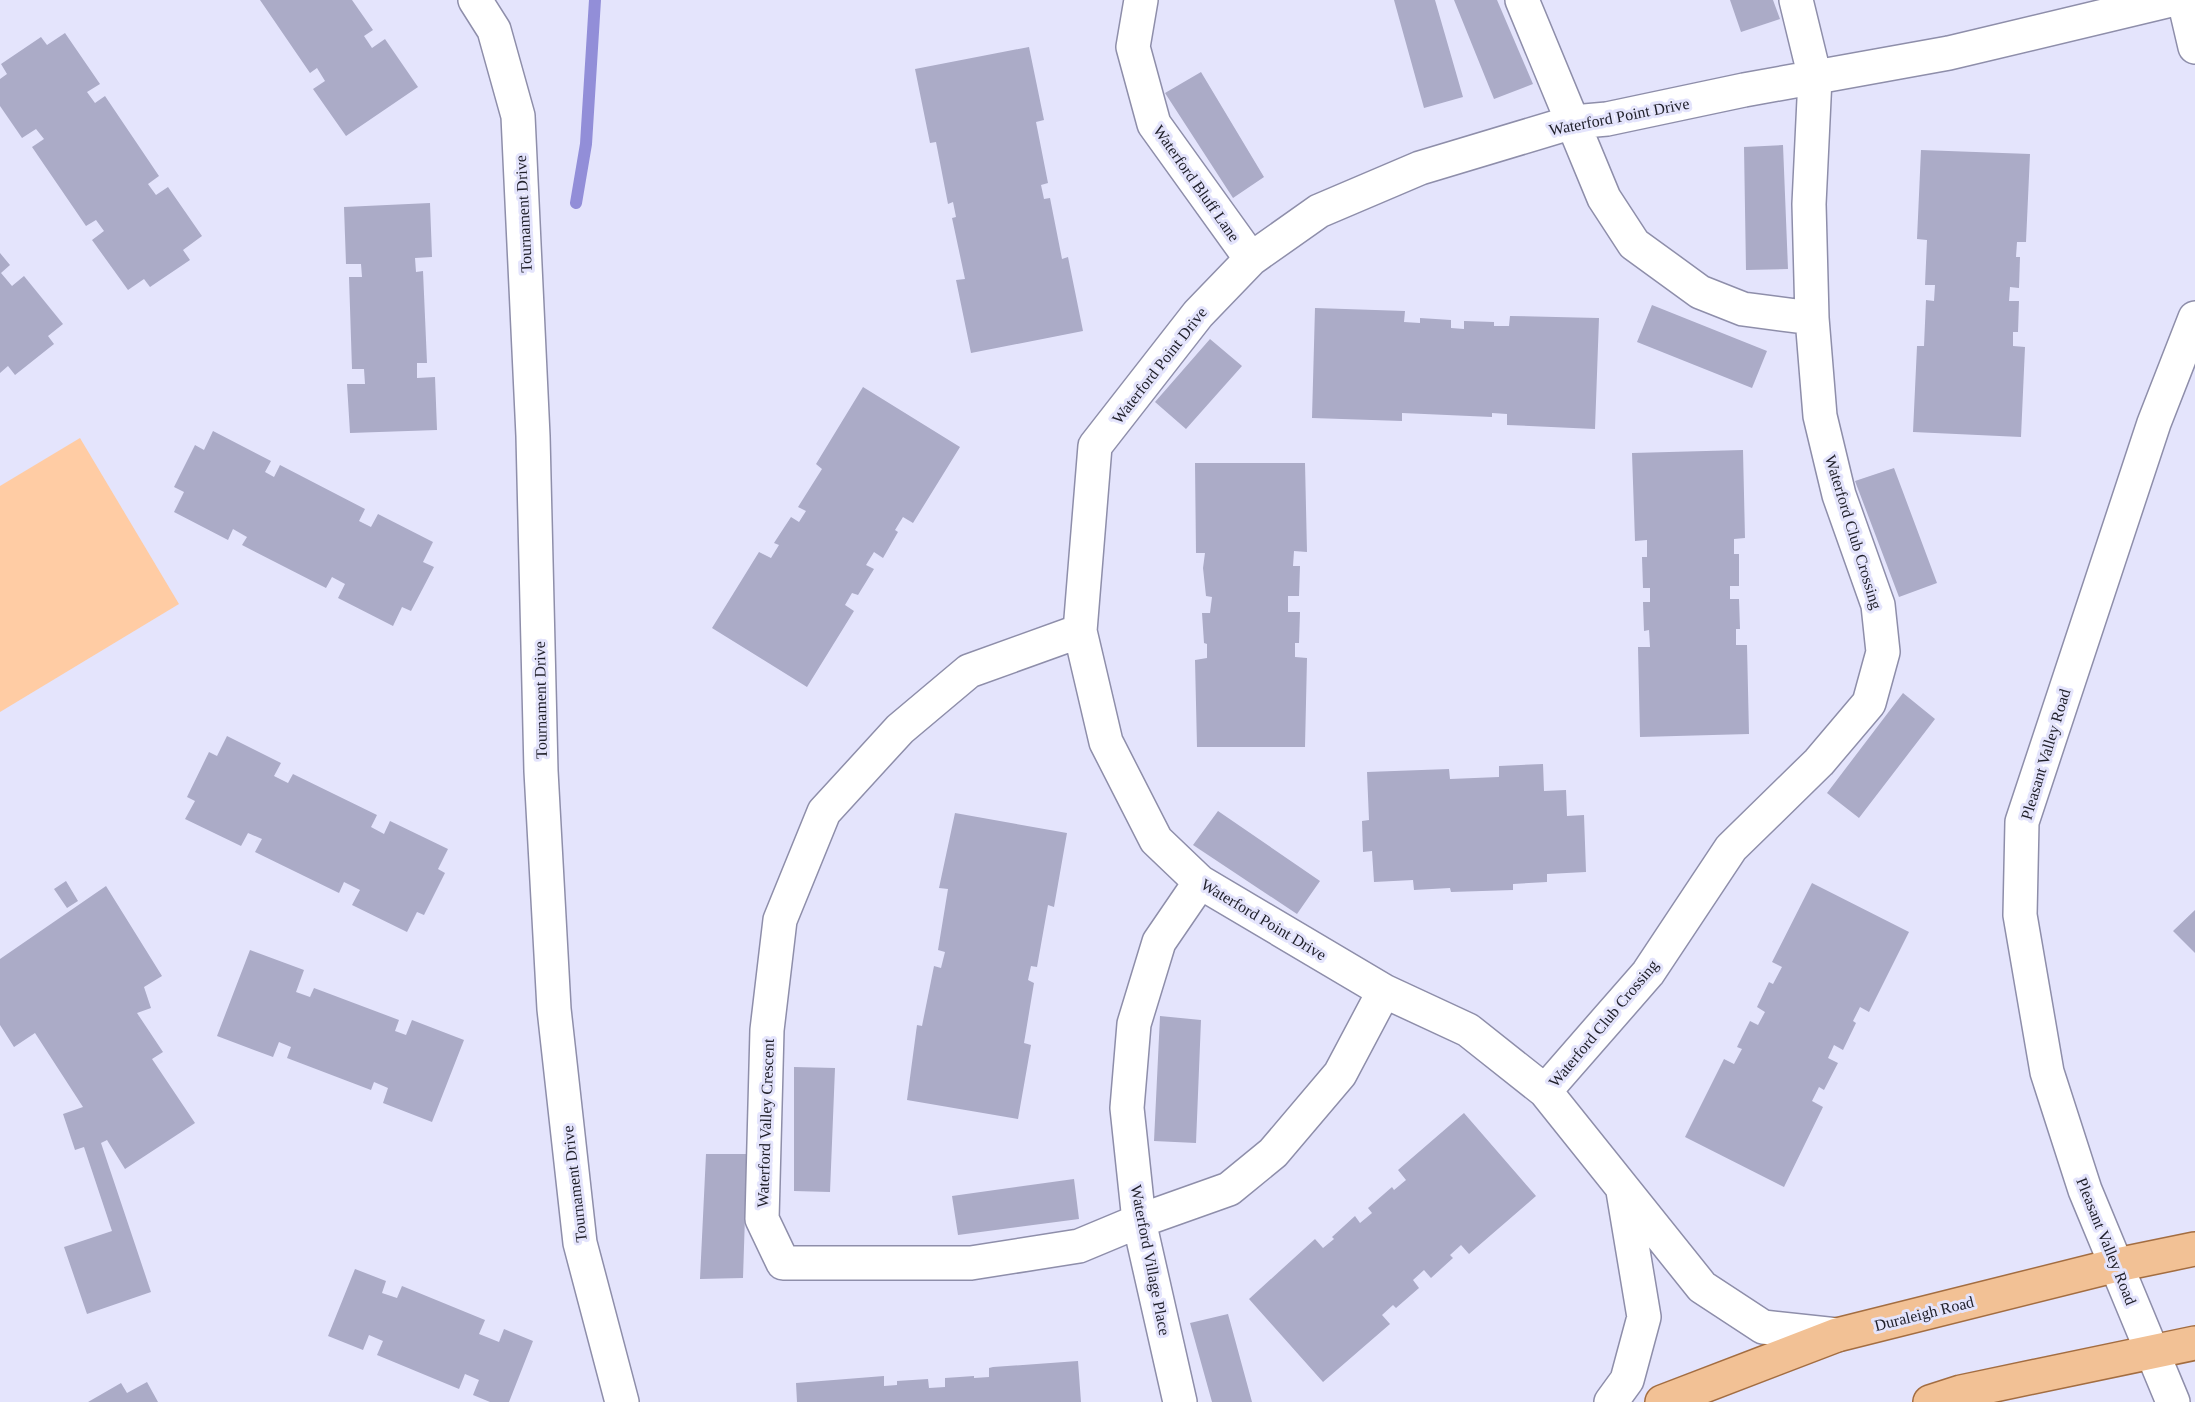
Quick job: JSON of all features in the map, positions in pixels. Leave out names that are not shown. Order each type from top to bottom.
[{"type":"main road","name":"Duraleigh Road","points":[[1662,1402],[1837,1335],[2117,1265],[2195,1249]]},
{"type":"main road","points":[[1930,1402],[1961,1392],[2195,1343]]},
{"type":"street","name":"Tournament Drive","points":[[475,0],[494,30],[518,116],[533,436],[542,771],[554,1009],[580,1243],[622,1402]]},
{"type":"street","name":"Waterford Bluff Lane","points":[[1141,0],[1132,47],[1154,124],[1251,259]]},
{"type":"street","points":[[1522,0],[1604,198],[1634,244],[1700,292],[1743,309],[1812,318]]},
{"type":"street","name":"Waterford Club Crossing","points":[[1545,1091],[1648,973],[1731,848],[1819,762],[1869,704],[1883,652],[1878,605],[1839,495],[1820,416],[1812,318],[1809,204],[1815,78],[1796,0]]},
{"type":"street","name":"Waterford Point Drive","points":[[1837,1335],[1763,1327],[1702,1287],[1545,1091],[1468,1030],[1384,991],[1200,882],[1156,840],[1106,742],[1080,631],[1095,446],[1198,314],[1251,259],[1319,212],[1420,168],[1574,122],[1608,119],[1744,90],[1949,53],[2171,0]]},
{"type":"street","points":[[2184,0],[2195,47]]},
{"type":"street","name":"Pleasant Valley Road","points":[[2173,1402],[2085,1190],[2047,1072],[2020,915],[2022,822],[2154,423],[2195,318]]},
{"type":"street","name":"Waterford Valley Crescent","points":[[1080,631],[969,671],[900,729],[824,812],[780,920],[767,1030],[762,1219],[783,1263],[971,1263],[1079,1246],[1139,1221],[1229,1189],[1273,1153],[1340,1074],[1384,991]]},
{"type":"street","name":"Waterford Village Place","points":[[1180,1402],[1139,1221],[1127,1108],[1134,1024],[1159,942],[1200,882]]},
{"type":"street","name":"Waterford Point Drive","points":[[1611,1402],[1627,1380],[1644,1317],[1623,1189]]},
{"type":"shaded area","points":[[80,438],[179,604],[0,712],[0,486]]},
{"type":"building","points":[[260,0],[352,0],[373,30],[364,36],[372,48],[385,39],[418,87],[346,136],[313,89],[325,81],[317,68],[310,73]]},
{"type":"building","points":[[1394,0],[1435,0],[1463,97],[1424,108]]},
{"type":"building","points":[[1454,0],[1497,0],[1533,84],[1494,99]]},
{"type":"building","points":[[1730,0],[1773,0],[1780,19],[1741,32]]},
{"type":"building","points":[[65,33],[100,84],[87,92],[95,103],[105,96],[159,176],[148,184],[156,195],[168,187],[202,236],[183,250],[190,260],[150,287],[144,279],[128,290],[92,240],[104,231],[96,220],[86,226],[32,147],[44,139],[36,129],[22,138],[0,106],[0,79],[7,74],[1,64],[41,37],[47,45]]},
{"type":"building","points":[[1029,47],[1044,120],[1036,122],[1048,183],[1041,185],[1044,199],[1050,198],[1062,259],[1068,257],[1083,331],[971,353],[956,280],[965,279],[952,218],[956,217],[953,202],[948,204],[936,142],[930,143],[915,69]]},
{"type":"building","points":[[1201,72],[1264,177],[1233,198],[1165,93]]},
{"type":"building","points":[[1783,145],[1788,269],[1746,270],[1744,147]]},
{"type":"building","points":[[1921,150],[2030,154],[2026,242],[2017,242],[2016,257],[2020,257],[2019,288],[2010,287],[2009,301],[2019,301],[2018,332],[2013,332],[2013,346],[2025,347],[2021,437],[1913,432],[1917,346],[1924,346],[1926,300],[1934,301],[1935,285],[1925,285],[1927,240],[1917,239]]},
{"type":"building","points":[[430,203],[432,257],[415,258],[416,272],[423,271],[427,363],[417,363],[417,378],[435,377],[437,430],[350,433],[347,384],[365,384],[364,369],[352,369],[349,277],[362,277],[361,264],[346,264],[344,207]]},
{"type":"building","points":[[0,253],[10,265],[1,273],[12,286],[24,276],[63,324],[48,336],[54,344],[15,375],[8,366],[0,373]]},
{"type":"building","points":[[1652,305],[1767,351],[1752,388],[1637,342]]},
{"type":"building","points":[[1315,308],[1405,311],[1404,322],[1420,323],[1420,318],[1451,320],[1451,328],[1464,329],[1464,321],[1494,322],[1494,326],[1509,326],[1510,316],[1599,318],[1595,429],[1507,425],[1507,414],[1492,413],[1492,417],[1402,413],[1402,421],[1312,418]]},
{"type":"building","points":[[1210,339],[1242,366],[1186,429],[1155,402]]},
{"type":"building","points":[[863,387],[960,447],[913,523],[903,517],[895,530],[898,532],[883,558],[874,552],[866,565],[874,569],[858,595],[852,593],[845,605],[854,611],[807,687],[712,628],[759,552],[771,558],[779,545],[774,543],[791,517],[799,522],[806,511],[798,507],[822,469],[816,464]]},
{"type":"building","points":[[213,431],[271,461],[265,472],[274,477],[280,465],[365,509],[359,521],[371,527],[378,514],[433,542],[423,562],[434,567],[411,611],[402,607],[393,626],[338,598],[345,584],[332,577],[326,588],[242,545],[247,537],[233,529],[228,540],[174,512],[184,492],[174,487],[195,445],[204,450]]},
{"type":"building","points":[[1743,450],[1745,538],[1734,539],[1734,554],[1739,554],[1739,586],[1730,586],[1730,599],[1739,599],[1740,629],[1736,629],[1736,645],[1747,645],[1749,734],[1640,737],[1638,647],[1650,647],[1649,630],[1644,631],[1643,602],[1650,602],[1650,588],[1643,588],[1642,557],[1647,557],[1647,540],[1635,541],[1632,453]]},
{"type":"building","points":[[1195,463],[1305,463],[1307,552],[1294,551],[1293,566],[1300,566],[1299,596],[1288,596],[1288,612],[1300,612],[1299,643],[1295,643],[1295,657],[1307,658],[1305,747],[1197,747],[1195,660],[1207,658],[1202,613],[1210,613],[1212,597],[1206,596],[1203,568],[1205,553],[1196,553]]},
{"type":"building","points":[[1894,468],[1937,583],[1899,597],[1855,481]]},
{"type":"building","points":[[1903,693],[1935,719],[1859,818],[1827,793]]},
{"type":"building","points":[[227,736],[281,763],[274,776],[288,783],[293,774],[377,815],[371,827],[384,834],[390,821],[448,849],[438,869],[445,873],[424,915],[417,912],[407,932],[352,905],[360,890],[344,882],[339,893],[255,852],[262,839],[248,833],[241,846],[185,819],[195,801],[187,797],[209,752],[217,756]]},
{"type":"building","points":[[1543,764],[1544,791],[1566,790],[1567,816],[1584,815],[1586,872],[1547,874],[1547,882],[1513,884],[1513,890],[1451,892],[1450,888],[1414,890],[1413,880],[1374,882],[1372,851],[1363,852],[1362,821],[1369,820],[1367,772],[1449,769],[1450,779],[1499,777],[1499,766]]},
{"type":"building","points":[[1218,811],[1320,881],[1297,914],[1193,845]]},
{"type":"building","points":[[955,813],[1067,833],[1054,907],[1048,905],[1037,967],[1031,966],[1028,980],[1034,983],[1024,1043],[1031,1045],[1018,1119],[907,1100],[917,1025],[922,1026],[934,966],[941,968],[945,952],[938,950],[948,889],[939,888]]},
{"type":"building","points":[[66,881],[78,901],[67,908],[54,889]]},
{"type":"building","points":[[1812,883],[1909,932],[1869,1012],[1860,1007],[1853,1021],[1856,1023],[1843,1050],[1834,1045],[1828,1058],[1838,1063],[1824,1090],[1819,1087],[1812,1101],[1823,1107],[1784,1187],[1685,1137],[1724,1059],[1734,1064],[1742,1049],[1737,1047],[1750,1021],[1758,1025],[1765,1012],[1757,1007],[1769,982],[1773,984],[1782,967],[1772,962]]},
{"type":"building","points":[[106,886],[162,976],[144,987],[151,1008],[137,1013],[163,1052],[152,1059],[195,1123],[125,1169],[107,1140],[101,1143],[151,1292],[87,1314],[64,1247],[112,1231],[84,1147],[75,1150],[63,1114],[83,1107],[35,1033],[14,1047],[0,1025],[0,959]]},
{"type":"building","points":[[2195,910],[2195,953],[2173,931]]},
{"type":"building","points":[[250,950],[304,970],[296,992],[310,997],[314,988],[399,1020],[395,1031],[406,1035],[412,1020],[464,1040],[432,1122],[383,1103],[388,1088],[374,1082],[371,1090],[287,1058],[291,1047],[279,1042],[273,1057],[217,1036]]},
{"type":"building","points":[[1160,1016],[1201,1020],[1196,1143],[1154,1141]]},
{"type":"building","points":[[794,1067],[835,1068],[830,1192],[794,1191]]},
{"type":"building","points":[[1464,1113],[1536,1196],[1469,1254],[1461,1245],[1450,1255],[1453,1258],[1431,1278],[1424,1270],[1413,1280],[1419,1288],[1396,1308],[1393,1305],[1382,1315],[1390,1324],[1323,1382],[1249,1299],[1315,1239],[1323,1248],[1355,1216],[1360,1223],[1372,1213],[1368,1208],[1392,1187],[1394,1190],[1406,1180],[1398,1170]]},
{"type":"building","points":[[706,1154],[747,1154],[743,1278],[700,1279]]},
{"type":"building","points":[[1074,1179],[1079,1219],[958,1235],[952,1196]]},
{"type":"building","points":[[355,1269],[386,1281],[382,1293],[397,1298],[402,1286],[485,1320],[479,1334],[499,1342],[504,1329],[533,1341],[509,1402],[490,1402],[473,1395],[479,1380],[465,1374],[459,1389],[377,1355],[383,1341],[369,1335],[363,1350],[328,1336]]},
{"type":"building","points":[[1228,1314],[1252,1402],[1212,1402],[1190,1323]]},
{"type":"building","points":[[1078,1361],[1081,1402],[797,1402],[796,1383],[884,1376],[884,1386],[897,1385],[897,1381],[928,1379],[929,1388],[945,1387],[945,1378],[989,1377],[989,1368],[993,1367]]},
{"type":"building","points":[[147,1382],[158,1402],[88,1402],[121,1383],[127,1393]]},
{"type":"waterway","points":[[576,203],[586,144],[595,0]]}]
